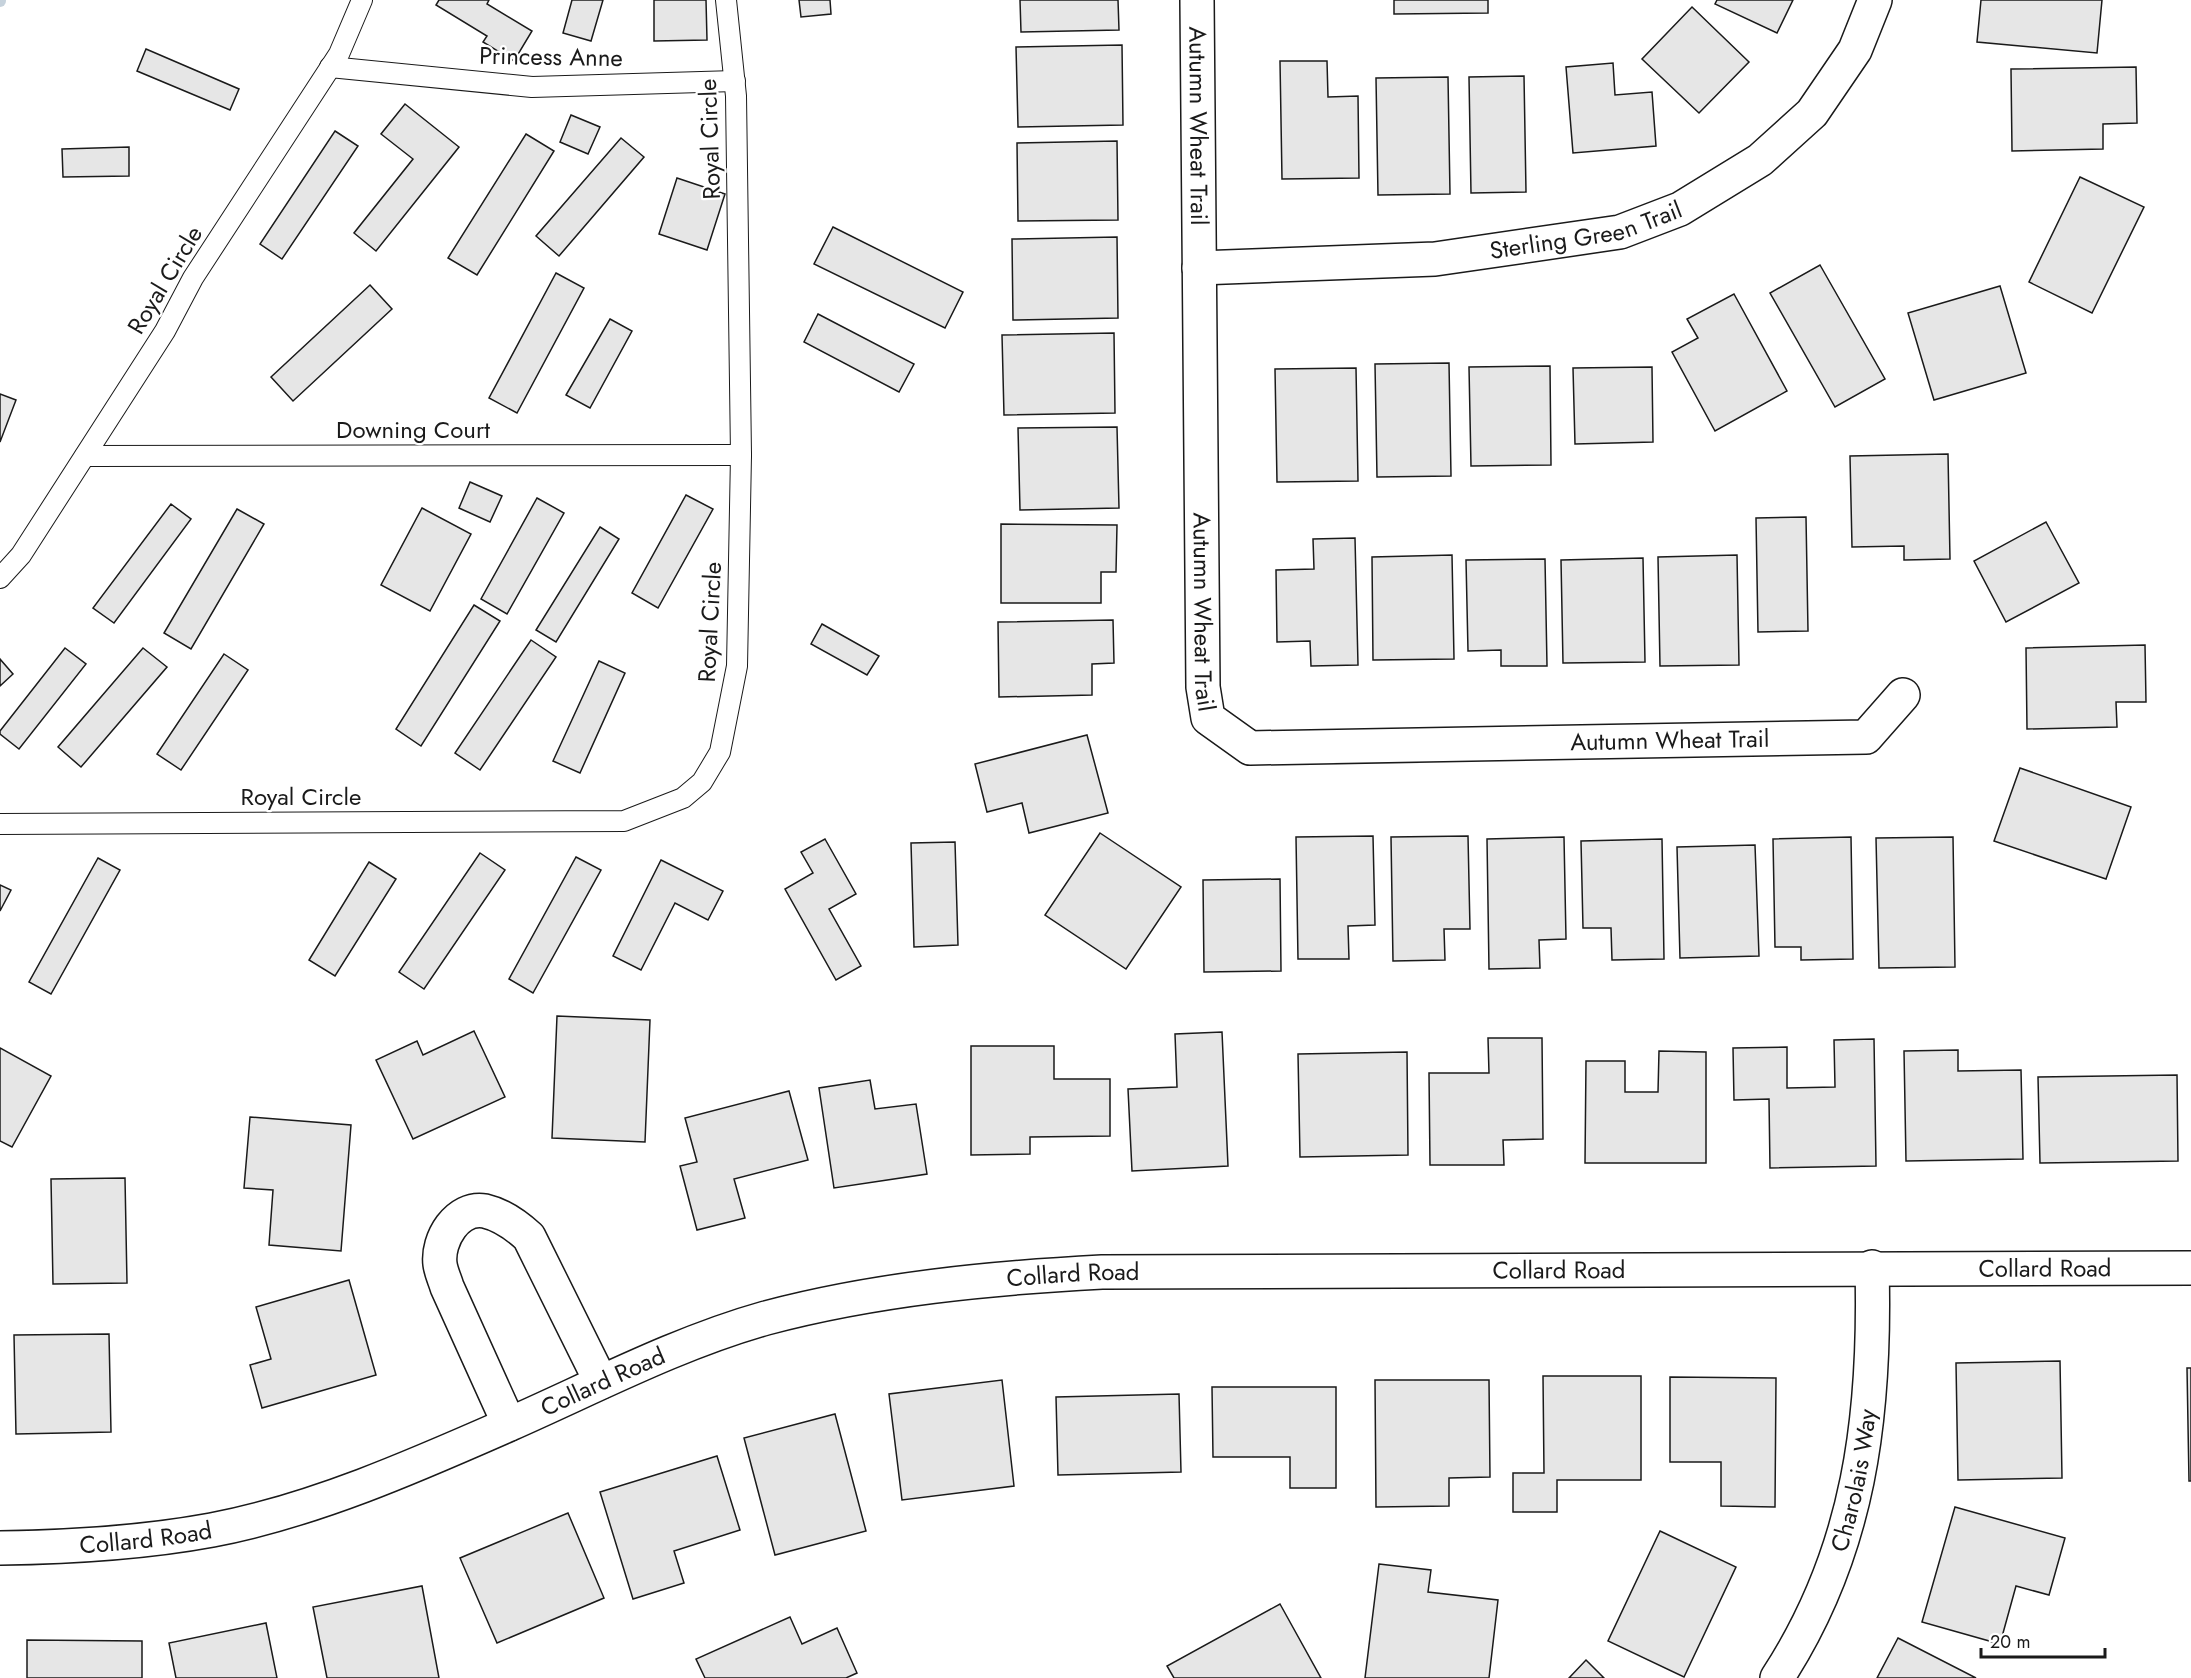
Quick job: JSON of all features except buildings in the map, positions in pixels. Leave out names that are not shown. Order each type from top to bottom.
[{"type":"street","name":"Autumn Wheat Trail","points":[[1197,0],[1203,687],[1208,718],[1250,748],[1866,737],[1903,696]]},
{"type":"street","name":"Sterling Green Trail","points":[[1198,268],[1435,259],[1620,232],[1670,213],[1760,160],[1812,113],[1855,50],[1875,0]]},
{"type":"street","points":[[509,1425],[447,1287],[440,1265],[441,1248],[447,1230],[470,1212],[484,1211],[499,1216],[516,1225],[529,1237],[601,1382]]},
{"type":"street","name":"Collard Road","points":[[0,1548],[94,1545],[215,1530],[344,1492],[509,1425],[686,1346],[765,1319],[846,1301],[1016,1277],[1124,1272],[1872,1267],[2191,1268]]},
{"type":"street","name":"Charolais Way","points":[[1777,1678],[1804,1630],[1827,1580],[1855,1492],[1870,1404],[1874,1324],[1872,1267]]},
{"type":"lane","name":"Royal Circle","points":[[0,578],[21,555],[165,332],[193,278],[339,54],[362,0]]},
{"type":"lane","name":"Royal Circle","points":[[0,824],[624,820],[683,798],[702,782],[720,752],[737,666],[741,455],[735,81],[726,0]]},
{"type":"lane","name":"Princess Anne","points":[[330,67],[532,87],[735,81]]},
{"type":"lane","name":"Downing Court","points":[[85,456],[741,455]]}]
